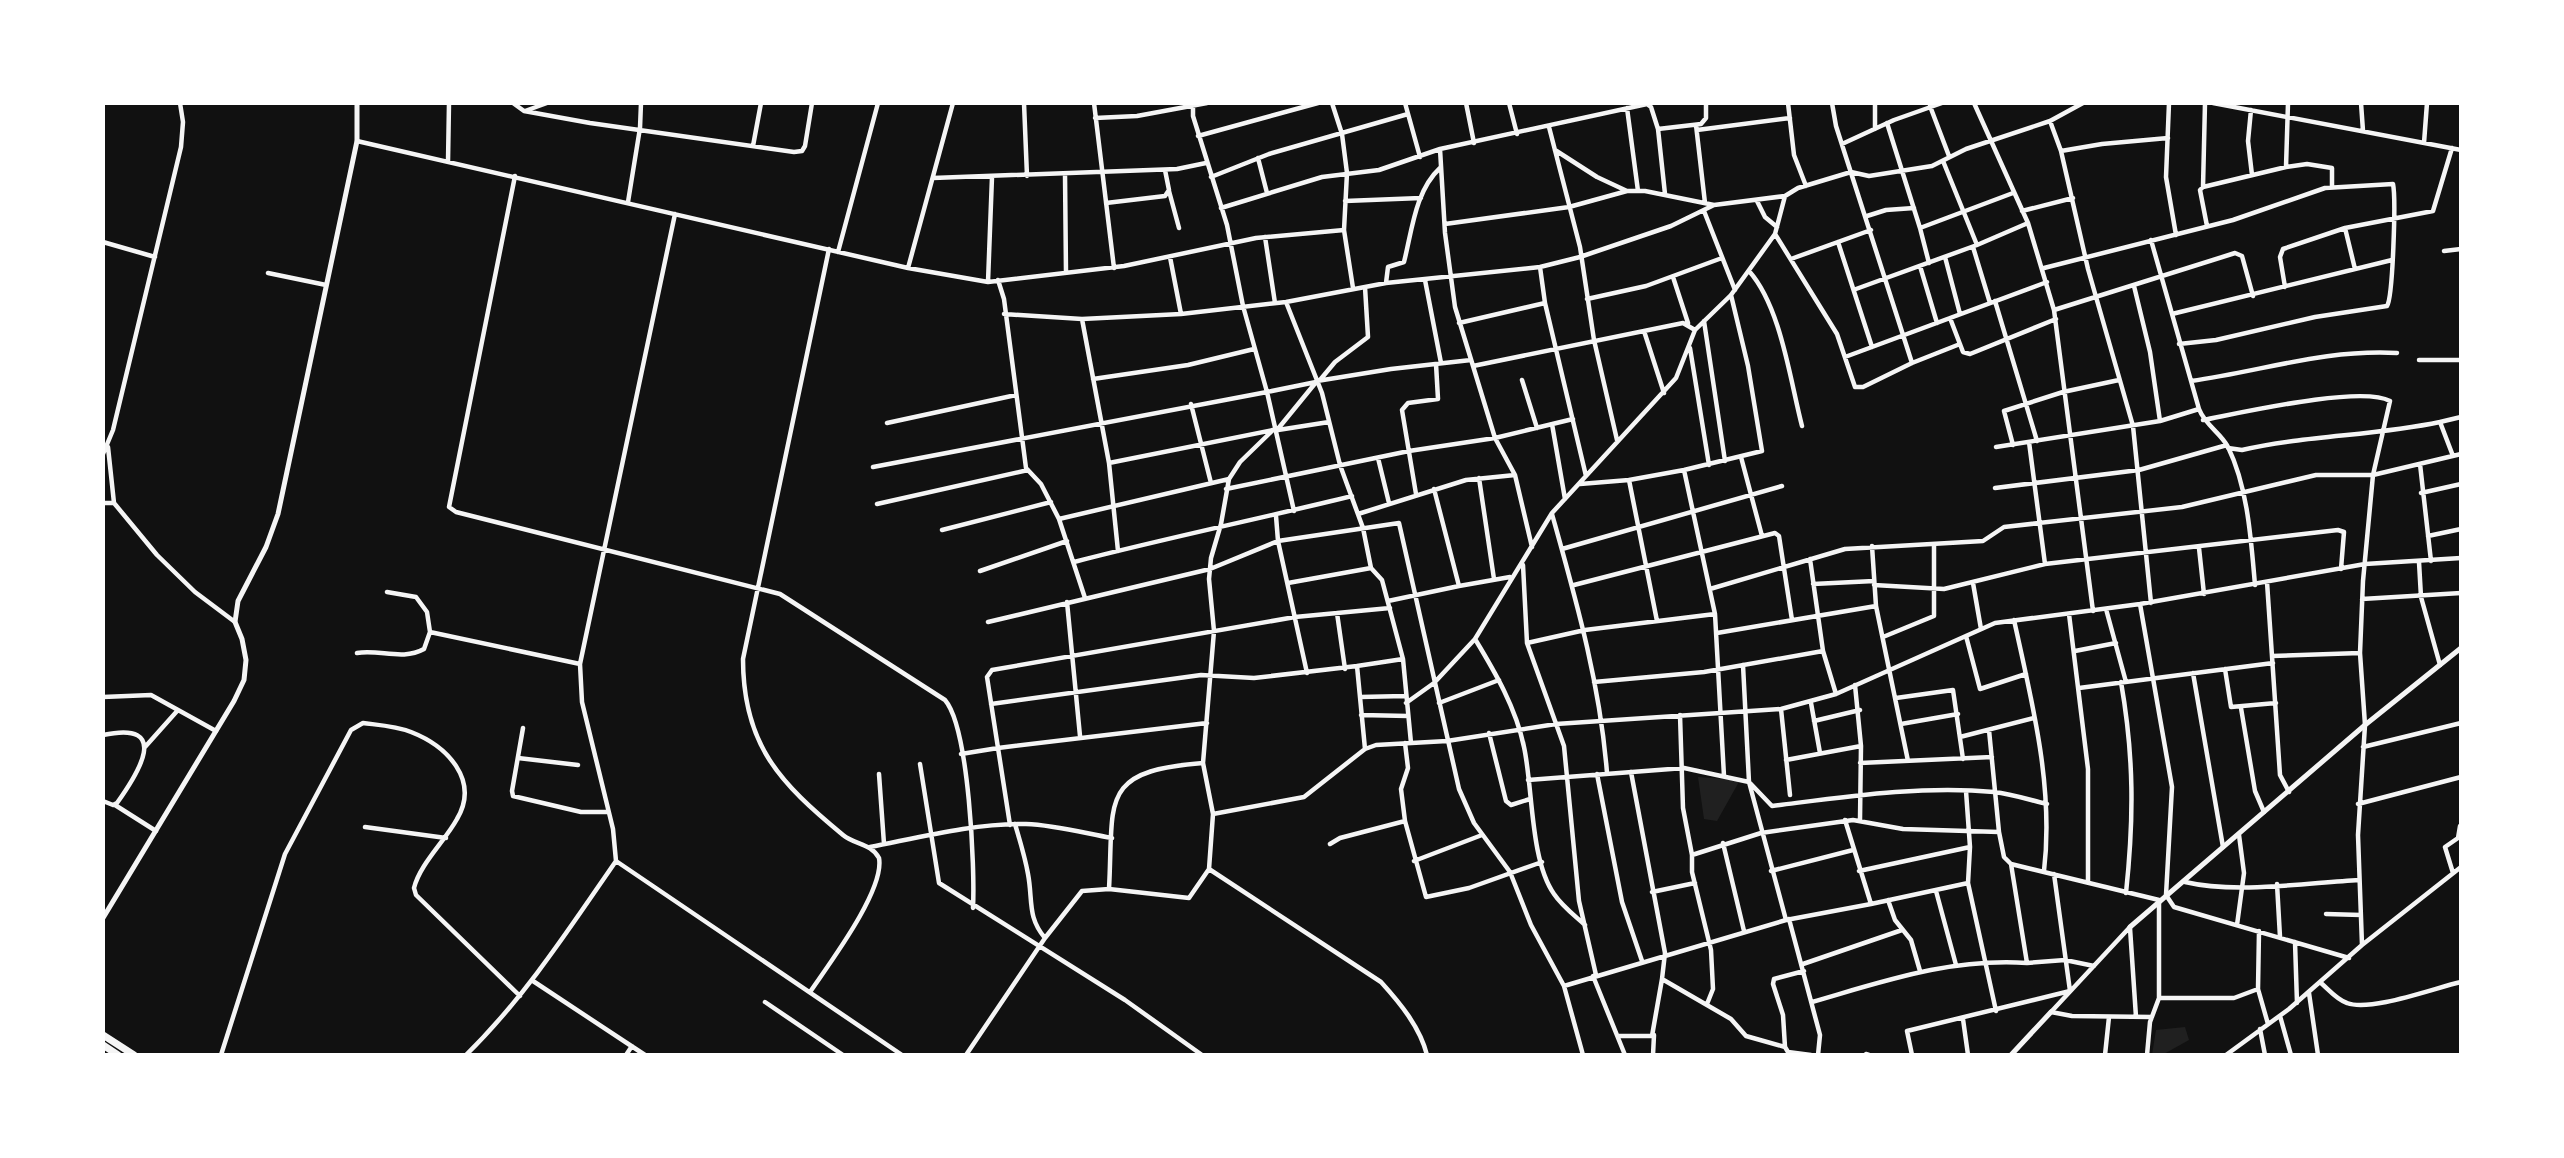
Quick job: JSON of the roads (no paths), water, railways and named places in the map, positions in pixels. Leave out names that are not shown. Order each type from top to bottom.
[{"type":"main road","points":[[103,1035],[134,1055]]},
{"type":"main road","points":[[103,1045],[118,1055]]},
{"type":"street","points":[[103,454],[108,446],[181,147],[183,122],[180,103]]},
{"type":"street","points":[[103,918],[244,680],[246,660],[235,622],[242,592],[266,547],[278,514],[357,141],[357,103]]},
{"type":"street","points":[[448,162],[449,103]]},
{"type":"street","points":[[513,103],[524,111],[802,151],[812,103]]},
{"type":"street","points":[[524,111],[547,103]]},
{"type":"street","points":[[628,202],[640,128],[641,103]]},
{"type":"street","points":[[753,146],[761,103]]},
{"type":"street","points":[[838,251],[878,103]]},
{"type":"street","points":[[908,268],[953,103]]},
{"type":"street","points":[[1024,103],[1027,176]]},
{"type":"street","points":[[1094,103],[1114,268]]},
{"type":"street","points":[[1096,118],[1208,103]]},
{"type":"street","points":[[1198,136],[1318,103]]},
{"type":"street","points":[[1332,103],[1342,134],[1347,173],[1344,230],[1353,288]]},
{"type":"street","points":[[1405,103],[1420,157]]},
{"type":"street","points":[[1466,103],[1474,143]]},
{"type":"street","points":[[1509,103],[1517,134]]},
{"type":"street","points":[[1697,127],[1706,118],[1706,103]]},
{"type":"street","points":[[1788,103],[1794,155],[1806,186]]},
{"type":"street","points":[[1832,103],[1842,144],[1912,363]]},
{"type":"street","points":[[1875,103],[1875,129]]},
{"type":"street","points":[[1915,103],[1915,112]]},
{"type":"street","points":[[1842,144],[1887,123],[1942,103]]},
{"type":"street","points":[[1974,103],[2028,223],[2054,310],[2068,436],[2093,611]]},
{"type":"street","points":[[1445,223],[1569,207],[1627,191],[1665,194],[1714,205],[1785,196],[1806,186],[1851,172],[1869,176],[1919,170],[1989,140],[2050,121],[2083,103]]},
{"type":"street","points":[[2169,103],[2167,194],[2176,235]]},
{"type":"street","points":[[2205,103],[2203,187],[2200,190],[2207,226]]},
{"type":"street","points":[[2213,103],[2461,150]]},
{"type":"street","points":[[2286,167],[2288,103]]},
{"type":"street","points":[[2361,103],[2363,131]]},
{"type":"street","points":[[2424,143],[2427,103]]},
{"type":"street","points":[[1221,208],[1267,192],[1347,173],[1379,170],[1440,149],[1647,104],[1651,105],[1658,129],[1665,194]]},
{"type":"street","points":[[1193,105],[1198,136],[1230,242],[1242,306],[1267,392],[1294,511]]},
{"type":"street","points":[[1930,106],[1949,156]]},
{"type":"street","points":[[1627,108],[1638,191]]},
{"type":"street","points":[[2248,108],[2252,176]]},
{"type":"street","points":[[1211,177],[1258,158],[1408,114]]},
{"type":"street","points":[[1658,129],[1790,118]]},
{"type":"street","points":[[2050,121],[2073,198],[2095,298],[2133,426],[2144,512],[2144,552],[2151,603]]},
{"type":"street","points":[[1887,123],[1904,172],[1929,263]]},
{"type":"street","points":[[1549,127],[1580,257],[1594,340],[1617,440]]},
{"type":"street","points":[[1697,127],[1705,203]]},
{"type":"street","points":[[2061,152],[2102,144],[2168,138]]},
{"type":"street","points":[[357,141],[908,268],[988,282],[1114,268],[1230,242],[1344,230]]},
{"type":"street","points":[[2285,287],[2280,257],[2283,249],[2345,228],[2434,211],[2452,148]]},
{"type":"street","points":[[1440,149],[1450,278],[1459,323],[1495,438],[1515,475],[1532,547]]},
{"type":"street","points":[[1555,150],[1597,177],[1627,191]]},
{"type":"street","points":[[1258,158],[1267,192]]},
{"type":"street","points":[[1942,161],[1964,212],[1993,302],[2009,340],[2037,441]]},
{"type":"street","points":[[933,178],[1165,170],[1206,163]]},
{"type":"street","points":[[2203,187],[2286,167],[2329,166],[2333,171],[2332,187]]},
{"type":"street","points":[[1386,284],[1388,267],[1404,262],[1421,198],[1430,179],[1441,167]]},
{"type":"street","points":[[1165,170],[1178,228]]},
{"type":"street","points":[[1065,174],[1066,273]]},
{"type":"street","points":[[515,176],[448,503],[456,512],[785,597],[945,700],[954,719],[973,829],[973,908]]},
{"type":"street","points":[[988,282],[992,177]]},
{"type":"street","points":[[2043,268],[2176,235],[2332,187],[2393,184],[2390,301],[2381,309],[2315,317],[2216,340],[2179,344]]},
{"type":"street","points":[[1106,203],[1165,196],[1169,190]]},
{"type":"street","points":[[1920,228],[2013,192]]},
{"type":"street","points":[[1406,703],[1434,683],[1475,639],[1552,513],[1676,378],[1695,330],[1731,295],[1775,234],[1785,196]]},
{"type":"street","points":[[1345,201],[1421,198]]},
{"type":"street","points":[[2022,211],[2073,198]]},
{"type":"street","points":[[1757,201],[1765,216],[1777,227]]},
{"type":"street","points":[[1004,314],[1082,319],[1181,314],[1286,302],[1353,288],[1540,267],[1580,257],[1714,205]]},
{"type":"street","points":[[1867,216],[1886,210],[1914,208]]},
{"type":"street","points":[[1704,211],[1735,290]]},
{"type":"street","points":[[466,1055],[533,981],[616,861],[617,845],[582,702],[580,664],[675,214]]},
{"type":"street","points":[[1856,289],[1975,246],[2028,223]]},
{"type":"street","points":[[2345,228],[2355,269]]},
{"type":"street","points":[[1791,259],[1871,230]]},
{"type":"street","points":[[1775,234],[1823,307],[1845,357],[1853,384],[1858,388],[1959,344]]},
{"type":"street","points":[[1265,237],[1275,303]]},
{"type":"street","points":[[2151,240],[2199,409],[2203,420],[2228,447],[2242,493],[2251,541],[2255,585]]},
{"type":"street","points":[[103,242],[155,257]]},
{"type":"street","points":[[1838,242],[1856,289],[1872,347]]},
{"type":"street","points":[[810,992],[855,923],[878,877],[879,858],[870,847],[846,838],[783,779],[762,750],[750,725],[743,691],[743,659],[829,249]]},
{"type":"street","points":[[2444,251],[2461,249]]},
{"type":"street","points":[[2054,310],[2134,286],[2162,274],[2240,254],[2253,296]]},
{"type":"street","points":[[1170,257],[1181,314]]},
{"type":"street","points":[[1945,257],[1960,314]]},
{"type":"street","points":[[1587,299],[1673,277],[1722,258]]},
{"type":"street","points":[[2172,314],[2392,260]]},
{"type":"street","points":[[1920,266],[1937,323]]},
{"type":"street","points":[[1540,267],[1545,303],[1586,477]]},
{"type":"street","points":[[1749,271],[1763,290],[1776,325],[1802,426]]},
{"type":"street","points":[[268,273],[326,285]]},
{"type":"street","points":[[1673,277],[1688,323],[1695,330]]},
{"type":"street","points":[[998,280],[1028,470],[1041,484],[1059,519],[1085,598]]},
{"type":"street","points":[[1416,494],[1403,407],[1408,403],[1438,399],[1438,364],[1425,280]]},
{"type":"street","points":[[1845,357],[2047,282]]},
{"type":"street","points":[[2134,286],[2150,352],[2160,421]]},
{"type":"street","points":[[966,1055],[1045,938],[1082,891],[1109,889],[1189,898],[1209,869],[1213,814],[1203,763],[1214,631],[1210,569],[1222,524],[1226,489],[1240,463],[1275,430],[1335,362],[1368,337],[1365,287]]},
{"type":"street","points":[[1580,484],[1629,480],[1760,453],[1762,448],[1748,366],[1731,295]]},
{"type":"street","points":[[1286,302],[1318,381],[1340,465],[1363,528],[1371,568],[1381,578],[1390,608],[1403,659],[1411,743]]},
{"type":"street","points":[[1459,323],[1545,303]]},
{"type":"street","points":[[1950,318],[1963,352],[1970,354],[2056,319]]},
{"type":"street","points":[[1082,319],[1109,463],[1118,551]]},
{"type":"street","points":[[1704,321],[1725,461]]},
{"type":"street","points":[[873,467],[1103,425],[1191,404],[1318,381],[1438,364],[1472,363],[1688,323]]},
{"type":"street","points":[[1644,331],[1664,393]]},
{"type":"street","points":[[1690,344],[1709,465]]},
{"type":"street","points":[[1093,379],[1188,365],[1254,349]]},
{"type":"street","points":[[2191,381],[2251,372],[2333,353],[2397,353]]},
{"type":"street","points":[[2419,360],[2461,360]]},
{"type":"street","points":[[1522,380],[1537,428]]},
{"type":"street","points":[[2013,445],[2004,411],[2063,392],[2119,380]]},
{"type":"street","points":[[887,423],[1016,395]]},
{"type":"street","points":[[2203,420],[2307,400],[2386,398],[2389,403],[2374,475],[2362,599],[2360,653],[2365,725],[2358,804],[2362,945]]},
{"type":"street","points":[[1191,404],[1211,484]]},
{"type":"street","points":[[1996,447],[2160,421],[2199,409]]},
{"type":"street","points":[[1995,488],[2139,470],[2228,447],[2242,450],[2316,437],[2382,433],[2461,417]]},
{"type":"street","points":[[1226,489],[1409,451],[1495,438],[1573,419]]},
{"type":"street","points":[[1109,463],[1329,422]]},
{"type":"street","points":[[2440,422],[2453,456]]},
{"type":"street","points":[[1552,424],[1565,499]]},
{"type":"street","points":[[2029,442],[2045,564]]},
{"type":"street","points":[[108,446],[114,503],[157,555],[195,592],[235,622]]},
{"type":"street","points":[[1710,589],[1845,549],[1934,546],[1983,541],[2004,527],[2182,507],[2327,474],[2374,475],[2461,454]]},
{"type":"street","points":[[1741,457],[1762,536]]},
{"type":"street","points":[[1378,458],[1389,503]]},
{"type":"street","points":[[2420,464],[2421,493],[2431,561]]},
{"type":"street","points":[[877,504],[1028,470]]},
{"type":"street","points":[[1684,470],[1715,614],[1724,776]]},
{"type":"street","points":[[1358,514],[1434,489],[1479,478],[1515,475]]},
{"type":"street","points":[[1479,478],[1494,579]]},
{"type":"street","points":[[1059,519],[1229,479]]},
{"type":"street","points":[[1629,480],[1636,528],[1657,621]]},
{"type":"street","points":[[2421,493],[2461,484]]},
{"type":"street","points":[[1562,549],[1782,486]]},
{"type":"street","points":[[1434,489],[1459,586]]},
{"type":"street","points":[[1074,562],[1222,524],[1276,516],[1352,496]]},
{"type":"street","points":[[942,530],[1051,502]]},
{"type":"street","points":[[103,503],[114,503]]},
{"type":"street","points":[[1552,513],[1585,630],[1603,722],[1607,773]]},
{"type":"street","points":[[1276,516],[1278,541],[1307,673]]},
{"type":"street","points":[[988,622],[1210,569],[1278,541],[1399,523],[1447,741],[1465,807],[1510,872],[1531,925],[1564,986],[1583,1055]]},
{"type":"street","points":[[2428,536],[2461,529]]},
{"type":"street","points":[[1813,584],[1874,583],[1936,589],[1973,583],[2045,564],[2341,530],[2344,532],[2341,569]]},
{"type":"street","points":[[1574,585],[1777,533],[1792,620]]},
{"type":"street","points":[[980,571],[1067,541]]},
{"type":"street","points":[[1872,546],[1876,606],[1908,761]]},
{"type":"street","points":[[1883,637],[1934,616],[1934,546]]},
{"type":"street","points":[[2199,548],[2204,594]]},
{"type":"street","points":[[1213,814],[1304,797],[1365,749],[1447,741],[1556,724],[1781,709],[1811,703],[1836,694],[1981,629],[2014,620],[2151,603],[2365,564],[2461,558]]},
{"type":"street","points":[[1810,559],[1823,651],[1836,694]]},
{"type":"street","points":[[2419,562],[2421,597],[2441,665]]},
{"type":"street","points":[[1523,564],[1527,643],[1564,746],[1579,901],[1595,976],[1625,1055]]},
{"type":"street","points":[[1288,583],[1371,568]]},
{"type":"street","points":[[1388,601],[1512,577]]},
{"type":"street","points":[[2267,582],[2280,775],[2289,792]]},
{"type":"street","points":[[1973,583],[1981,629]]},
{"type":"street","points":[[357,653],[373,651],[402,656],[424,649],[430,632],[427,612],[416,597],[387,592]]},
{"type":"street","points":[[2362,599],[2461,593]]},
{"type":"street","points":[[1067,602],[1080,736]]},
{"type":"street","points":[[2140,604],[2172,787],[2166,895],[2174,907],[2349,958]]},
{"type":"street","points":[[1717,634],[1876,606]]},
{"type":"street","points":[[1045,938],[1033,922],[1030,912],[1029,880],[1012,825],[988,672],[1295,617],[1390,608]]},
{"type":"street","points":[[2106,609],[2123,682],[2133,762],[2134,810],[2126,893]]},
{"type":"street","points":[[1337,613],[1345,669]]},
{"type":"street","points":[[1527,643],[1585,630],[1715,614]]},
{"type":"street","points":[[2069,614],[2088,769],[2088,882]]},
{"type":"street","points":[[2014,620],[2034,718],[2047,804],[2049,836],[2044,871]]},
{"type":"street","points":[[430,632],[580,664]]},
{"type":"street","points":[[1966,636],[1980,689],[2026,674]]},
{"type":"street","points":[[1475,639],[1499,680],[1519,728],[1542,862],[1555,896],[1585,925]]},
{"type":"street","points":[[2075,651],[2116,643]]},
{"type":"street","points":[[2011,1055],[2130,927],[2159,900],[2185,882],[2365,725],[2461,648]]},
{"type":"street","points":[[1594,682],[1720,669],[1823,651]]},
{"type":"street","points":[[2272,656],[2360,653]]},
{"type":"street","points":[[991,704],[1212,676],[1254,678],[1345,669],[1403,659]]},
{"type":"street","points":[[2079,688],[2273,663]]},
{"type":"street","points":[[1743,665],[1749,782],[1771,871],[1803,964],[1820,1035],[1818,1055]]},
{"type":"street","points":[[1357,666],[1365,749]]},
{"type":"street","points":[[2225,668],[2230,706],[2241,708],[2276,703]]},
{"type":"street","points":[[2193,673],[2223,847]]},
{"type":"street","points":[[1439,703],[1499,680]]},
{"type":"street","points":[[1855,685],[1860,710],[1860,820]]},
{"type":"street","points":[[1896,698],[1951,689],[1955,692],[1963,759]]},
{"type":"street","points":[[103,697],[142,693],[216,731]]},
{"type":"street","points":[[1360,697],[1405,696]]},
{"type":"street","points":[[1811,703],[1820,753]]},
{"type":"street","points":[[2241,708],[2255,791],[2264,813]]},
{"type":"street","points":[[1781,709],[1790,795]]},
{"type":"street","points":[[116,805],[139,773],[145,747],[178,710]]},
{"type":"street","points":[[1814,721],[1860,710]]},
{"type":"street","points":[[1900,724],[1958,714]]},
{"type":"street","points":[[1361,715],[1408,716]]},
{"type":"street","points":[[1680,715],[1684,768],[1683,808],[1695,883],[1710,941],[1713,989],[1707,1004]]},
{"type":"street","points":[[1960,737],[2034,718]]},
{"type":"street","points":[[221,1055],[285,854],[356,726],[363,723],[412,732],[444,752],[460,769],[465,787],[459,816],[416,881],[416,895],[520,996]]},
{"type":"street","points":[[961,754],[1080,736],[1207,723]]},
{"type":"street","points":[[2363,747],[2461,723]]},
{"type":"street","points":[[523,728],[513,796],[581,811],[608,812]]},
{"type":"street","points":[[1989,730],[2004,857],[2011,864],[2159,900]]},
{"type":"street","points":[[1489,733],[1506,801],[1511,804],[1530,799]]},
{"type":"street","points":[[103,735],[134,736],[143,741],[145,747]]},
{"type":"street","points":[[1405,743],[1408,768],[1401,789],[1405,821],[1426,897],[1469,888],[1542,862]]},
{"type":"street","points":[[1786,760],[1861,746]]},
{"type":"street","points":[[1860,763],[1992,757]]},
{"type":"street","points":[[518,758],[578,765]]},
{"type":"street","points":[[1109,889],[1116,797],[1132,779],[1160,768],[1203,763]]},
{"type":"street","points":[[920,764],[929,835],[939,883],[973,908],[1125,1000],[1202,1055]]},
{"type":"street","points":[[1528,780],[1684,768],[1749,782],[1772,806],[1861,795],[1966,791],[1996,792],[2047,804]]},
{"type":"street","points":[[1631,772],[1665,953],[1653,1055]]},
{"type":"street","points":[[879,774],[884,844]]},
{"type":"street","points":[[1597,774],[1622,902],[1642,961]]},
{"type":"street","points":[[2358,804],[2461,778]]},
{"type":"street","points":[[1966,791],[1970,831],[1968,883],[1986,960],[1986,976],[1996,1011]]},
{"type":"street","points":[[103,801],[116,805],[156,832]]},
{"type":"street","points":[[1692,855],[1761,833],[1845,821],[1860,820],[1903,829],[1999,832]]},
{"type":"street","points":[[1330,844],[1339,838],[1405,821]]},
{"type":"street","points":[[1845,821],[1871,904]]},
{"type":"street","points":[[870,847],[929,835],[1012,825],[1052,827],[1112,838]]},
{"type":"street","points":[[2453,873],[2445,847],[2458,838],[2460,826]]},
{"type":"street","points":[[365,827],[446,838]]},
{"type":"street","points":[[1415,861],[1482,835]]},
{"type":"street","points":[[2237,925],[2244,856],[2238,835]]},
{"type":"street","points":[[1723,843],[1744,931]]},
{"type":"street","points":[[1859,871],[1970,847]]},
{"type":"street","points":[[1771,871],[1853,850]]},
{"type":"street","points":[[616,861],[902,1055]]},
{"type":"street","points":[[2011,864],[2027,962]]},
{"type":"street","points":[[2226,1055],[2297,1003],[2362,945],[2461,867]]},
{"type":"street","points":[[1209,869],[1381,982],[1401,1004],[1424,1043],[1427,1055]]},
{"type":"street","points":[[2054,874],[2070,992]]},
{"type":"street","points":[[2185,882],[2203,886],[2243,886],[2359,880]]},
{"type":"street","points":[[1653,892],[1695,883]]},
{"type":"street","points":[[1564,986],[1665,953],[1787,919],[1968,883]]},
{"type":"street","points":[[2277,884],[2280,937]]},
{"type":"street","points":[[1936,891],[1956,965]]},
{"type":"street","points":[[1888,900],[1902,930],[1911,940],[1920,971]]},
{"type":"street","points":[[2147,1055],[2152,1017],[2159,998],[2159,900]]},
{"type":"street","points":[[2326,914],[2361,915]]},
{"type":"street","points":[[2130,927],[2136,1017]]},
{"type":"street","points":[[1803,964],[1902,930]]},
{"type":"street","points":[[2259,931],[2258,989],[2268,1024]]},
{"type":"street","points":[[2295,942],[2297,1003]]},
{"type":"street","points":[[1812,1002],[1920,971],[1986,960],[2065,960],[2095,966]]},
{"type":"street","points":[[1788,1051],[1774,979],[1804,971]]},
{"type":"street","points":[[1662,979],[1731,1019],[1746,1036],[1788,1051],[1811,1055]]},
{"type":"street","points":[[533,981],[645,1055]]},
{"type":"street","points":[[2321,983],[2343,1002],[2352,1005],[2381,1002],[2461,982]]},
{"type":"street","points":[[2159,998],[2234,998],[2258,989]]},
{"type":"street","points":[[1912,1055],[1907,1031],[2070,992]]},
{"type":"street","points":[[2309,993],[2318,1055]]},
{"type":"street","points":[[765,1002],[843,1055]]},
{"type":"street","points":[[2051,1012],[2109,1017],[2152,1017]]},
{"type":"street","points":[[2280,1016],[2291,1055]]},
{"type":"street","points":[[2105,1055],[2109,1017]]},
{"type":"street","points":[[1962,1019],[1968,1055]]},
{"type":"street","points":[[2260,1029],[2265,1055]]},
{"type":"street","points":[[1618,1036],[1650,1037],[1654,1034]]},
{"type":"street","points":[[626,1055],[632,1046]]}]
